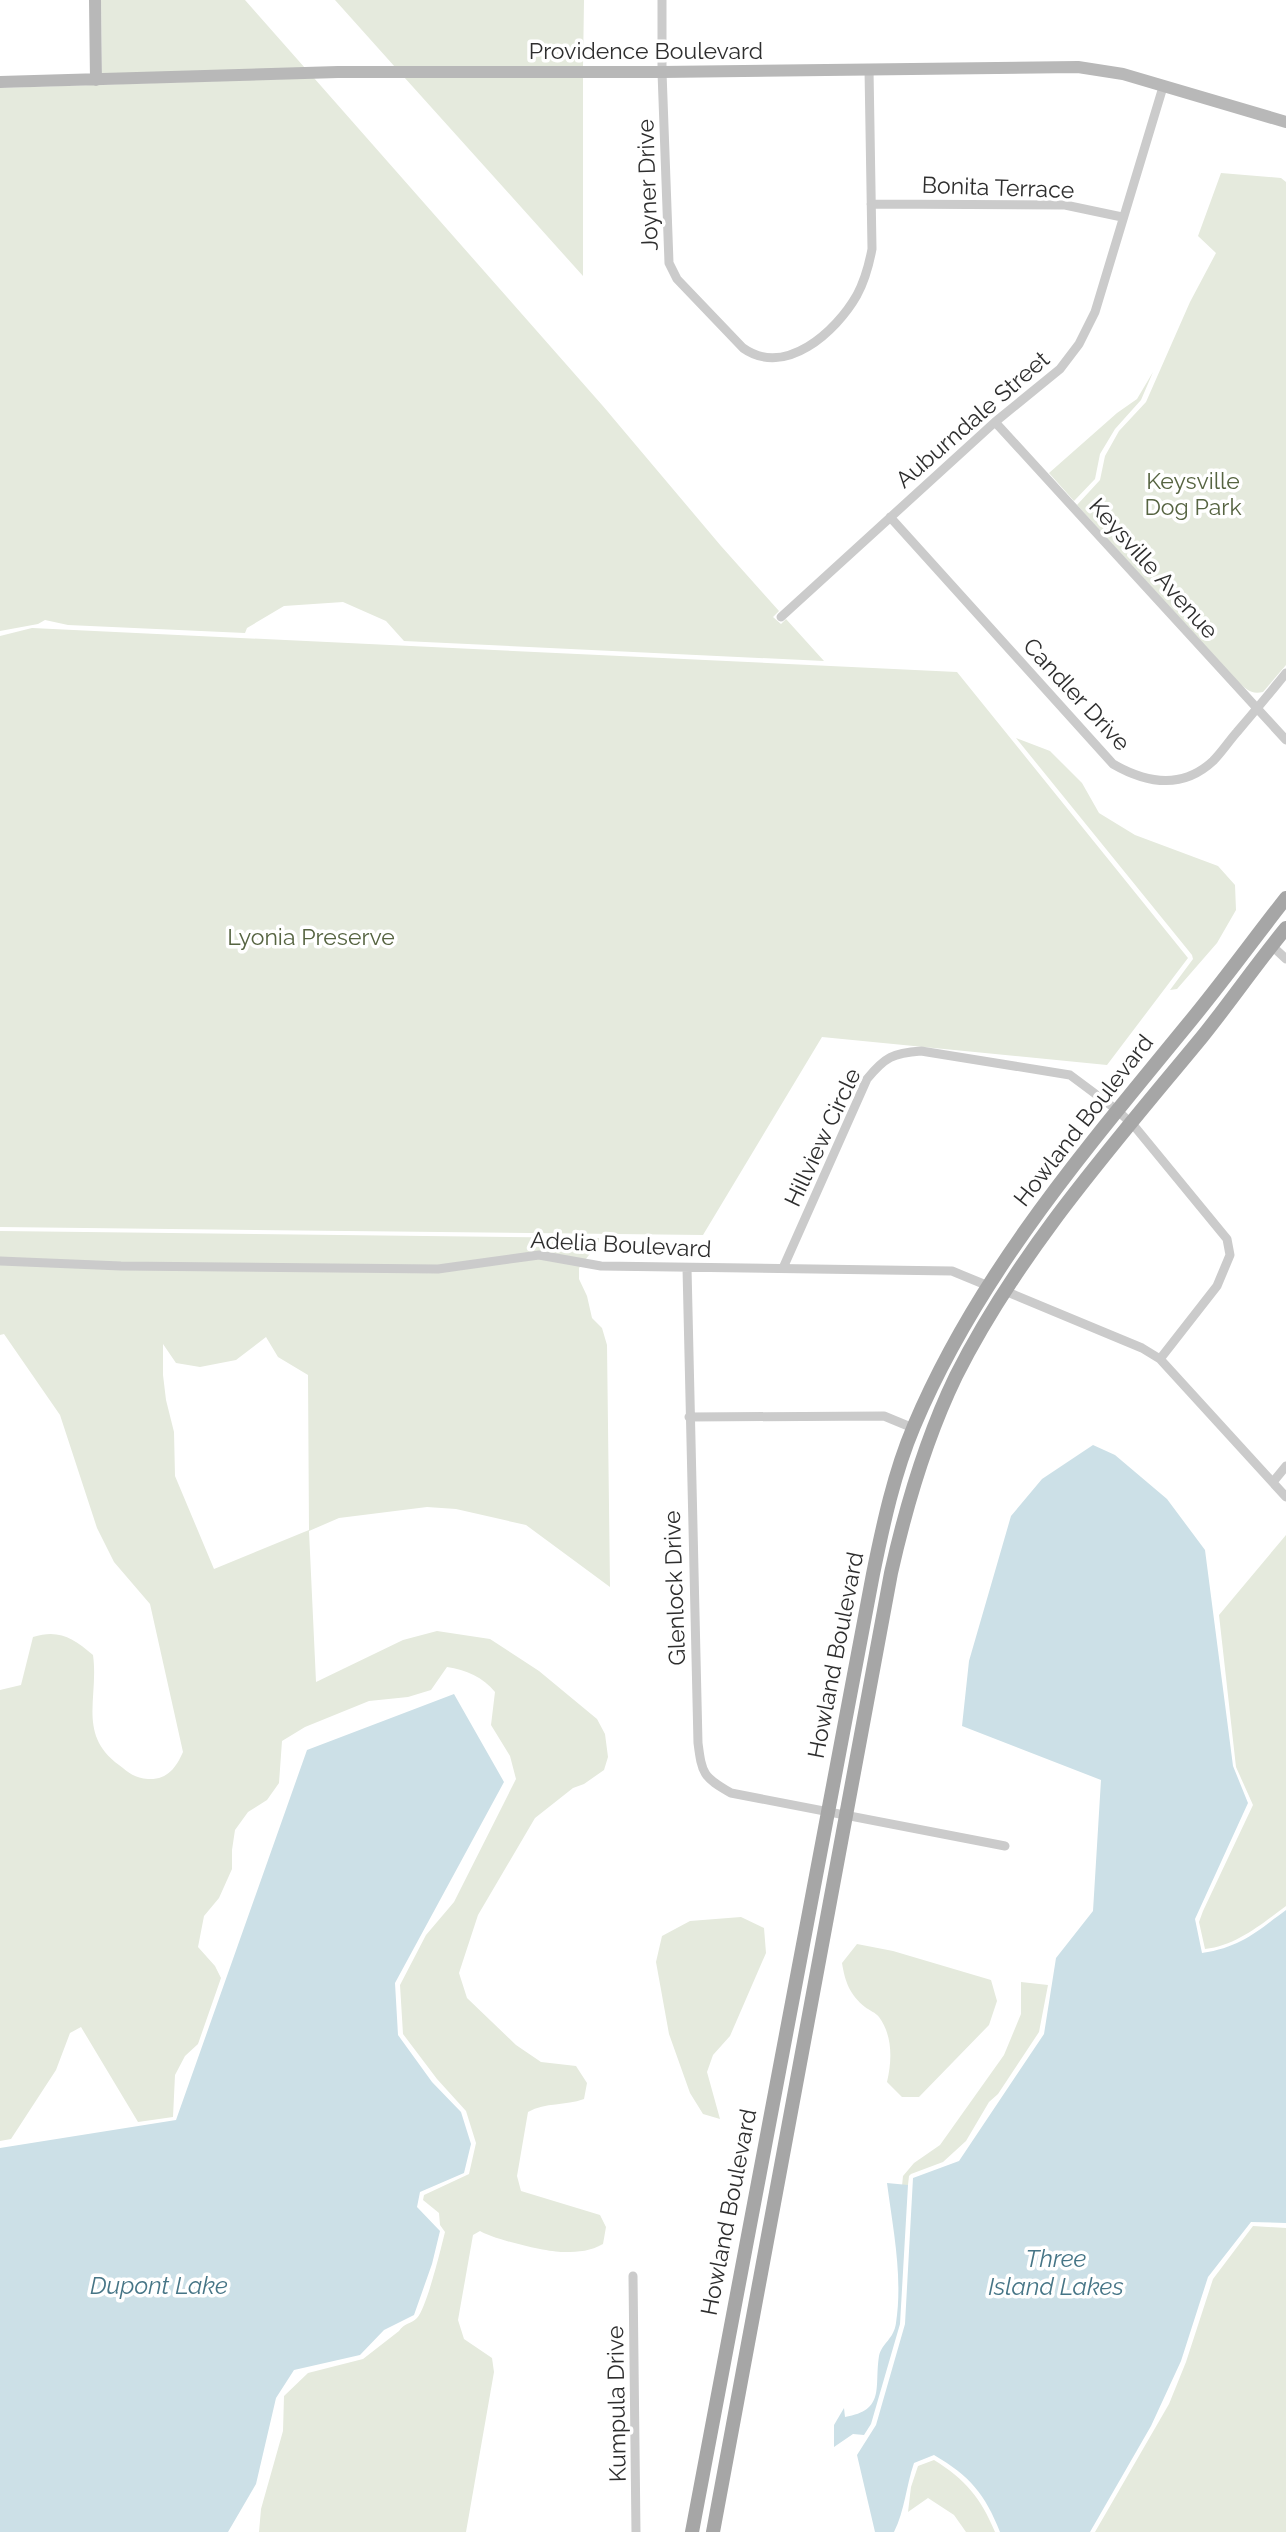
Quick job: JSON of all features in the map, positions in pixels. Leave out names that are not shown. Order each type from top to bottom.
[{"type":"main road","points":[[95,0],[96,80]]},
{"type":"main road","name":"Providence Boulevard","points":[[0,82],[338,72],[662,72],[1078,67],[1123,74],[1286,122]]},
{"type":"main road","name":"Howland Boulevard","points":[[692,2532],[881,1534],[897,1473],[913,1428],[940,1370],[986,1285],[1051,1195],[1286,898]]},
{"type":"main road","name":"Howland Boulevard","points":[[713,2532],[889,1583],[901,1528],[923,1459],[956,1378],[1005,1291],[1034,1248],[1286,928]]},
{"type":"main road","points":[[986,1285],[990,1298],[986,1304],[990,1316]]},
{"type":"street","name":"Joyner Drive","points":[[662,0],[669,263],[677,279],[752,355],[770,359],[786,357],[807,349],[833,325],[856,297],[869,267],[872,248],[869,69]]},
{"type":"street","name":"Auburndale Street","points":[[781,617],[995,422],[1060,369],[1079,344],[1095,312],[1163,87]]},
{"type":"street","name":"Bonita Terrace","points":[[871,204],[1065,205],[1122,217]]},
{"type":"street","name":"Keysville Avenue","points":[[995,422],[1286,740]]},
{"type":"street","name":"Candler Drive","points":[[890,517],[1113,764],[1135,776],[1152,781],[1168,781],[1191,775],[1212,762],[1286,673]]},
{"type":"street","points":[[1271,945],[1286,959]]},
{"type":"street","name":"Hillview Circle","points":[[783,1268],[867,1079],[880,1064],[896,1053],[921,1051],[1070,1075],[1130,1123]]},
{"type":"street","points":[[1130,1123],[1227,1239],[1230,1255],[1217,1286],[1160,1359]]},
{"type":"street","name":"Adelia Boulevard","points":[[0,1261],[121,1266],[438,1269],[539,1255],[601,1266],[952,1271],[986,1285]]},
{"type":"street","name":"Glenlock Drive","points":[[687,1268],[688,1417],[698,1743],[701,1765],[709,1780],[730,1793],[1005,1846]]},
{"type":"street","points":[[1005,1291],[1142,1348],[1160,1359],[1286,1497]]},
{"type":"street","points":[[688,1417],[884,1416],[913,1428]]},
{"type":"street","points":[[1273,1482],[1286,1466]]},
{"type":"street","name":"Kumpula Drive","points":[[633,2276],[636,2532]]},
{"type":"green space","points":[[101,0],[245,0],[305,68],[102,75]]},
{"type":"green space","points":[[335,0],[584,0],[583,67],[395,67]]},
{"type":"green space","points":[[404,77],[583,77],[583,276]]},
{"type":"green space","points":[[314,78],[779,611],[773,617],[781,624],[786,619],[824,661],[404,641],[386,621],[343,602],[284,606],[247,628],[245,633],[68,625],[45,620],[38,624],[0,631],[0,88]]},
{"type":"green space","name":"Keysville Dog Park","points":[[1221,173],[1281,178],[1286,182],[1286,665],[1263,692],[1259,693],[1249,691],[1237,681],[1077,505],[1100,480],[1105,456],[1119,431],[1146,402],[1190,302],[1216,253],[1198,236]]},
{"type":"green space","points":[[1153,372],[1141,400],[1115,429],[1100,454],[1095,479],[1074,501],[1049,473],[1117,413],[1137,399]]},
{"type":"green space","name":"Lyonia Preserve","points":[[32,628],[957,672],[1188,958],[1107,1065],[822,1037],[703,1235],[0,1227],[0,636]]},
{"type":"green space","points":[[1016,738],[1050,751],[1082,783],[1099,813],[1135,835],[1218,866],[1235,885],[1236,910],[1217,943],[1177,989],[1170,990],[1193,959],[1192,955]]},
{"type":"green space","points":[[0,1231],[599,1238],[599,1242],[579,1268],[579,1279],[587,1296],[592,1318],[602,1328],[607,1345],[610,1587],[526,1525],[456,1509],[427,1507],[339,1518],[309,1531],[316,1682],[403,1640],[437,1631],[490,1639],[539,1671],[597,1719],[605,1734],[608,1757],[604,1770],[573,1788],[535,1818],[478,1915],[459,1973],[467,1998],[516,2045],[541,2062],[576,2066],[587,2083],[584,2099],[528,2112],[517,2176],[521,2191],[600,2215],[606,2227],[603,2244],[575,2252],[535,2248],[480,2231],[473,2235],[458,2320],[464,2339],[492,2358],[494,2372],[466,2532],[259,2532],[261,2509],[283,2431],[284,2396],[308,2373],[363,2359],[417,2318],[429,2290],[445,2232],[440,2225],[439,2213],[423,2200],[424,2195],[469,2174],[476,2143],[466,2111],[437,2079],[403,2034],[400,1985],[426,1935],[454,1902],[516,1779],[510,1756],[491,1725],[495,1692],[474,1675],[447,1667],[431,1690],[408,1697],[369,1701],[305,1727],[282,1741],[279,1783],[267,1800],[248,1812],[235,1830],[232,1869],[219,1898],[204,1916],[198,1947],[215,1966],[221,1978],[198,2044],[185,2056],[175,2075],[173,2117],[138,2122],[81,2027],[70,2033],[56,2070],[11,2139],[0,2141],[0,1690],[21,1685],[33,1637],[51,1634],[65,1637],[93,1655],[92,1714],[98,1741],[106,1753],[129,1773],[139,1778],[155,1779],[170,1772],[183,1752],[150,1604],[114,1562],[97,1528],[60,1415],[4,1334],[0,1335]],"holes":[[[266,1337],[278,1357],[308,1375],[309,1530],[214,1569],[175,1476],[174,1432],[166,1400],[163,1344],[176,1363],[200,1367],[236,1360]]]},
{"type":"green space","points":[[1286,1535],[1286,1906],[1238,1939],[1205,1949],[1199,1922],[1253,1805],[1236,1767],[1219,1615]]},
{"type":"green space","points":[[741,1917],[764,1928],[766,1953],[730,2036],[713,2055],[707,2072],[720,2119],[703,2114],[690,2093],[669,2034],[656,1962],[662,1936],[690,1921]]},
{"type":"green space","points":[[857,1944],[893,1951],[991,1980],[997,2001],[989,2025],[919,2097],[902,2097],[887,2082],[890,2057],[884,2024],[852,1993],[843,1970],[842,1963]]},
{"type":"green space","points":[[1021,1982],[1048,1985],[1039,2032],[998,2094],[989,2102],[966,2141],[943,2162],[911,2174],[908,2185],[902,2186],[903,2176],[914,2163],[940,2145],[1004,2055],[1021,2014]]},
{"type":"green space","points":[[1253,2226],[1286,2228],[1286,2532],[1095,2532],[1169,2404],[1213,2279]]},
{"type":"green space","points":[[934,2460],[955,2474],[971,2490],[995,2532],[966,2532],[954,2515],[928,2498],[908,2512],[911,2487],[918,2466]]},
{"type":"water","name":"Three Island Lakes","points":[[1093,1445],[1115,1455],[1167,1499],[1205,1550],[1233,1766],[1248,1803],[1195,1919],[1202,1953],[1238,1943],[1286,1910],[1286,2223],[1251,2222],[1208,2277],[1181,2361],[1151,2426],[1090,2532],[1000,2532],[975,2487],[934,2455],[914,2463],[894,2532],[875,2532],[857,2455],[876,2425],[905,2324],[913,2178],[959,2161],[1044,2034],[1056,1958],[1093,1911],[1101,1780],[962,1726],[969,1661],[1011,1516],[1042,1479]]},
{"type":"water","name":"Dupont Lake","points":[[454,1694],[504,1782],[395,1983],[398,2035],[432,2082],[461,2112],[471,2144],[464,2173],[420,2192],[417,2207],[440,2231],[432,2264],[414,2315],[384,2330],[360,2355],[294,2370],[276,2398],[256,2484],[228,2532],[0,2532],[0,2148],[176,2120],[307,1750]]},
{"type":"water","points":[[887,2183],[908,2185],[900,2324],[871,2424],[864,2435],[853,2434],[834,2447],[834,2425],[844,2408],[845,2417],[858,2414],[867,2409],[876,2395],[879,2356],[896,2323],[898,2271]]}]
